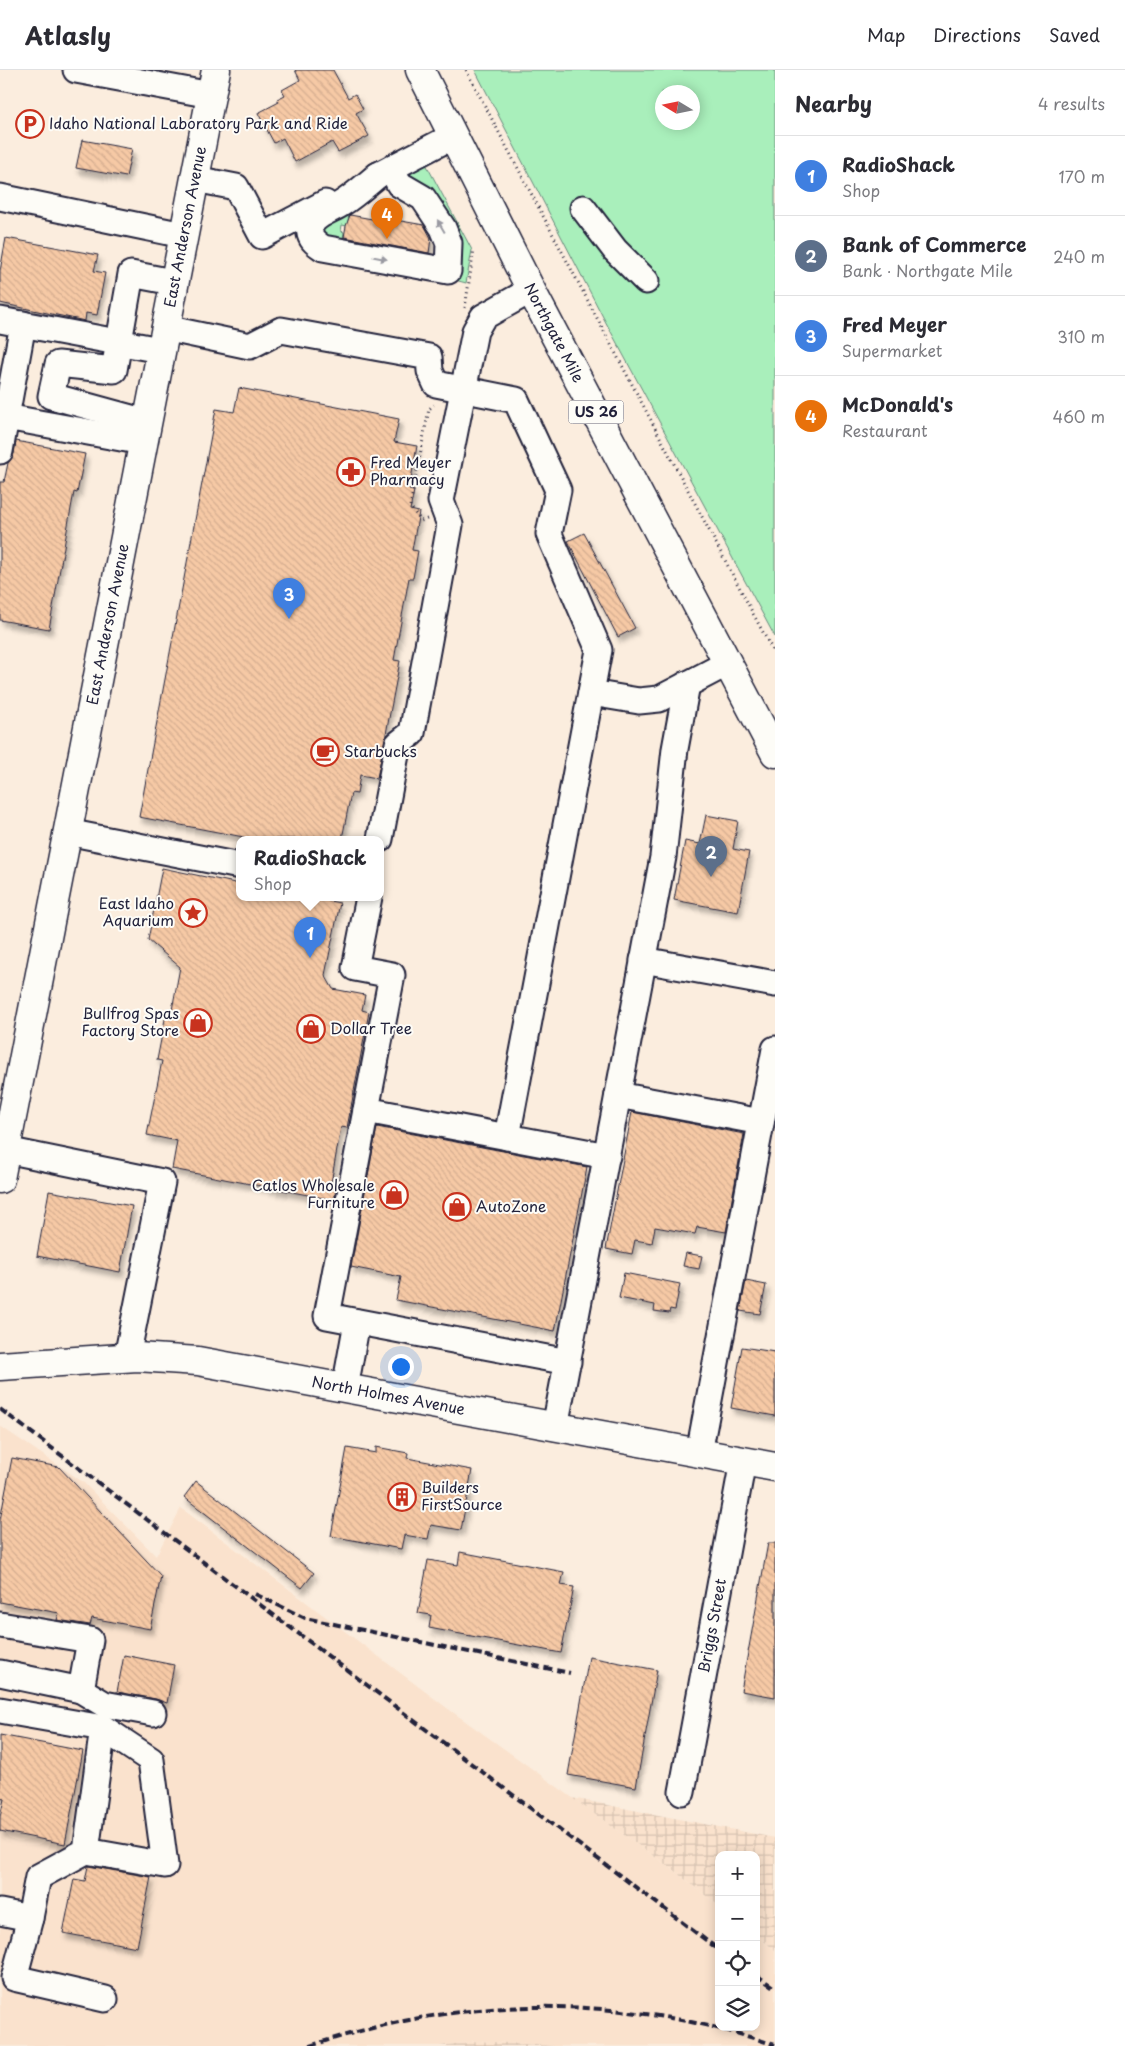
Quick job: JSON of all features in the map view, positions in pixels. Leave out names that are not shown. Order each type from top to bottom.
[{"type":"main road","name":"Northgate Mile","points":[[420,70],[531,290],[775,753]]},
{"type":"main road","name":"East Anderson Avenue","points":[[0,1179],[213,82]]},
{"type":"main road","name":"North Holmes Avenue","points":[[0,1366],[127,1357],[198,1361],[775,1467]]},
{"type":"street","points":[[79,70],[213,82]]},
{"type":"street","points":[[194,179],[236,188],[262,236],[453,136]]},
{"type":"street","points":[[385,172],[399,184],[423,198],[444,228],[449,243],[448,271],[323,248],[316,244],[310,236],[312,222],[342,204],[385,172]]},
{"type":"street","points":[[0,198],[183,235]]},
{"type":"street","points":[[583,208],[615,250],[646,281]]},
{"type":"street","points":[[308,212],[297,224],[296,236],[299,242],[305,247],[313,249],[341,251]]},
{"type":"street","points":[[144,432],[51,396],[58,364],[114,370],[131,274],[173,282]]},
{"type":"street","points":[[381,836],[398,744],[412,733],[450,525],[441,501],[475,330],[483,317],[531,290]]},
{"type":"street","points":[[0,451],[6,417],[12,322],[119,343],[162,339],[250,346],[282,330],[429,357],[430,371],[436,384],[516,400],[558,490],[550,534],[599,650],[507,1137]]},
{"type":"street","points":[[6,417],[144,432]]},
{"type":"street","points":[[591,693],[639,701],[659,699],[728,663]]},
{"type":"street","points":[[555,1427],[663,856],[675,749],[687,684]]},
{"type":"street","points":[[67,832],[236,865]]},
{"type":"street","points":[[368,901],[355,968],[392,975],[327,1316],[568,1362]]},
{"type":"street","points":[[644,960],[775,984]]},
{"type":"street","points":[[699,1453],[775,1050]]},
{"type":"street","points":[[618,1095],[761,1122]]},
{"type":"street","points":[[366,1110],[607,1156]]},
{"type":"street","points":[[6,1150],[162,1182],[127,1357]]},
{"type":"street","points":[[345,1388],[357,1322]]},
{"type":"street","name":"Briggs Street","points":[[682,1792],[743,1461]]},
{"type":"street","points":[[0,1624],[90,1640],[81,1690]]},
{"type":"street","points":[[0,1673],[81,1690],[104,1704],[153,1713]]},
{"type":"street","points":[[0,1710],[103,1728],[151,1760],[164,1865],[86,1851],[38,1877],[30,1918],[14,1978],[105,1999]]},
{"type":"street","points":[[86,1851],[103,1728]]},
{"type":"street","points":[[0,1912],[30,1918]]},
{"type":"path","points":[[466,70],[775,655]]},
{"type":"path","points":[[432,517],[421,521],[410,506],[429,409],[440,400]]},
{"type":"shaded area","points":[[0,1426],[83,1482],[156,1556],[181,1508],[447,1708],[672,1869],[715,1903],[715,2031],[760,2031],[760,1938],[775,1950],[775,2046],[554,2046],[477,2041],[440,2046],[0,2046]]},
{"type":"shaded area","points":[[572,1798],[775,1838],[775,1950],[760,1938],[760,1851],[715,1851],[715,1903],[672,1869]]},
{"type":"shaded area","points":[[477,2041],[554,2046],[440,2046]]},
{"type":"green space","points":[[475,70],[775,70],[775,637],[603,317]]},
{"type":"green space","points":[[426,164],[472,250],[466,283],[455,280],[411,178],[410,173]]},
{"type":"green space","points":[[338,213],[349,215],[347,226],[342,225],[341,231],[344,232],[342,246],[325,242],[316,226]]},
{"type":"building","points":[[295,70],[333,70],[348,98],[355,94],[363,109],[356,113],[369,136],[338,152],[332,142],[295,162],[283,138],[274,143],[258,113],[279,102],[277,99],[285,95],[282,90],[300,80]]},
{"type":"building","points":[[82,140],[132,149],[126,177],[76,168]]},
{"type":"building","points":[[350,215],[383,221],[384,218],[424,225],[431,238],[429,253],[344,237]]},
{"type":"building","points":[[6,238],[98,255],[94,271],[105,273],[97,315],[86,313],[85,321],[0,303],[0,271]]},
{"type":"building","points":[[239,388],[399,419],[394,442],[417,446],[409,490],[414,491],[410,510],[419,512],[412,550],[418,551],[413,578],[409,578],[394,660],[400,661],[377,778],[360,775],[357,794],[351,793],[343,836],[238,836],[139,817],[216,409],[234,412]]},
{"type":"building","points":[[16,441],[85,454],[77,493],[74,492],[49,629],[0,620],[0,482],[4,482],[8,463],[14,454]]},
{"type":"building","points":[[584,533],[635,628],[618,637],[568,541]]},
{"type":"building","points":[[706,815],[738,821],[733,849],[749,852],[738,912],[674,900],[685,841],[700,844]]},
{"type":"building","points":[[162,868],[236,883],[236,901],[329,901],[340,903],[325,975],[333,989],[365,995],[362,1010],[369,1012],[347,1128],[341,1127],[331,1183],[337,1185],[334,1200],[172,1169],[177,1141],[147,1135],[162,1061],[157,1060],[167,1009],[172,1010],[180,967],[148,940]]},
{"type":"building","points":[[632,1112],[744,1134],[726,1232],[697,1227],[695,1234],[655,1227],[652,1243],[635,1240],[632,1254],[606,1249]]},
{"type":"building","points":[[377,1127],[587,1167],[555,1331],[396,1300],[401,1277],[351,1267]]},
{"type":"building","points":[[49,1191],[132,1206],[120,1272],[37,1256]]},
{"type":"building","points":[[686,1253],[702,1256],[699,1269],[683,1266]]},
{"type":"building","points":[[624,1273],[680,1284],[675,1310],[670,1309],[669,1313],[654,1311],[655,1305],[619,1298]]},
{"type":"building","points":[[746,1281],[766,1285],[760,1314],[740,1311]]},
{"type":"building","points":[[742,1347],[775,1352],[775,1416],[731,1408]]},
{"type":"building","name":"Builders FirstSource","points":[[376,1447],[408,1453],[407,1458],[472,1470],[461,1530],[431,1525],[428,1539],[404,1535],[401,1549],[331,1536],[347,1448],[376,1453]]},
{"type":"building","points":[[12,1458],[59,1467],[161,1576],[150,1629],[92,1618],[90,1625],[57,1620],[59,1613],[0,1602],[0,1520]]},
{"type":"building","points":[[196,1481],[314,1573],[302,1588],[184,1497]]},
{"type":"building","points":[[768,1543],[775,1543],[775,1697],[741,1691]]},
{"type":"building","points":[[460,1552],[564,1572],[561,1585],[574,1587],[561,1653],[429,1628],[431,1615],[418,1613],[428,1560],[458,1565]]},
{"type":"building","points":[[124,1655],[174,1665],[167,1703],[156,1699],[117,1692]]},
{"type":"building","points":[[589,1657],[657,1670],[636,1787],[568,1775]]},
{"type":"building","points":[[0,1735],[83,1751],[65,1844],[0,1831],[0,1817],[4,1799],[0,1798]]},
{"type":"building","points":[[88,1866],[151,1877],[137,1947],[63,1933],[74,1879],[85,1881]]},
{"type":"railway","points":[[0,1409],[715,1947]]},
{"type":"railway","points":[[255,1594],[305,1618],[570,1673]]},
{"type":"railway","points":[[760,1978],[775,1988]]},
{"type":"railway","points":[[310,2046],[368,2029],[426,2017],[484,2010],[542,2007],[601,2009],[659,2016],[717,2028],[775,2045]]},
{"type":"place","name":"Idaho National Laboratory Park and Ride","points":[[30,124]]},
{"type":"place","name":"McDonald's","points":[[387,239]]},
{"type":"place","name":"Fred Meyer Pharmacy","points":[[351,472]]},
{"type":"place","name":"Fred Meyer","points":[[289,619]]},
{"type":"place","name":"Starbucks","points":[[325,752]]},
{"type":"place","name":"Bank of Commerce","points":[[711,877]]},
{"type":"place","name":"East Idaho Aquarium","points":[[193,913]]},
{"type":"place","name":"RadioShack","points":[[310,958]]},
{"type":"place","name":"Bullfrog Spas Factory Store","points":[[198,1023]]},
{"type":"place","name":"Dollar Tree","points":[[311,1029]]},
{"type":"place","name":"Catlos Wholesale Furniture","points":[[394,1195]]},
{"type":"place","name":"AutoZone","points":[[457,1207]]},
{"type":"place","name":"Builders FirstSource","points":[[402,1497]]}]
